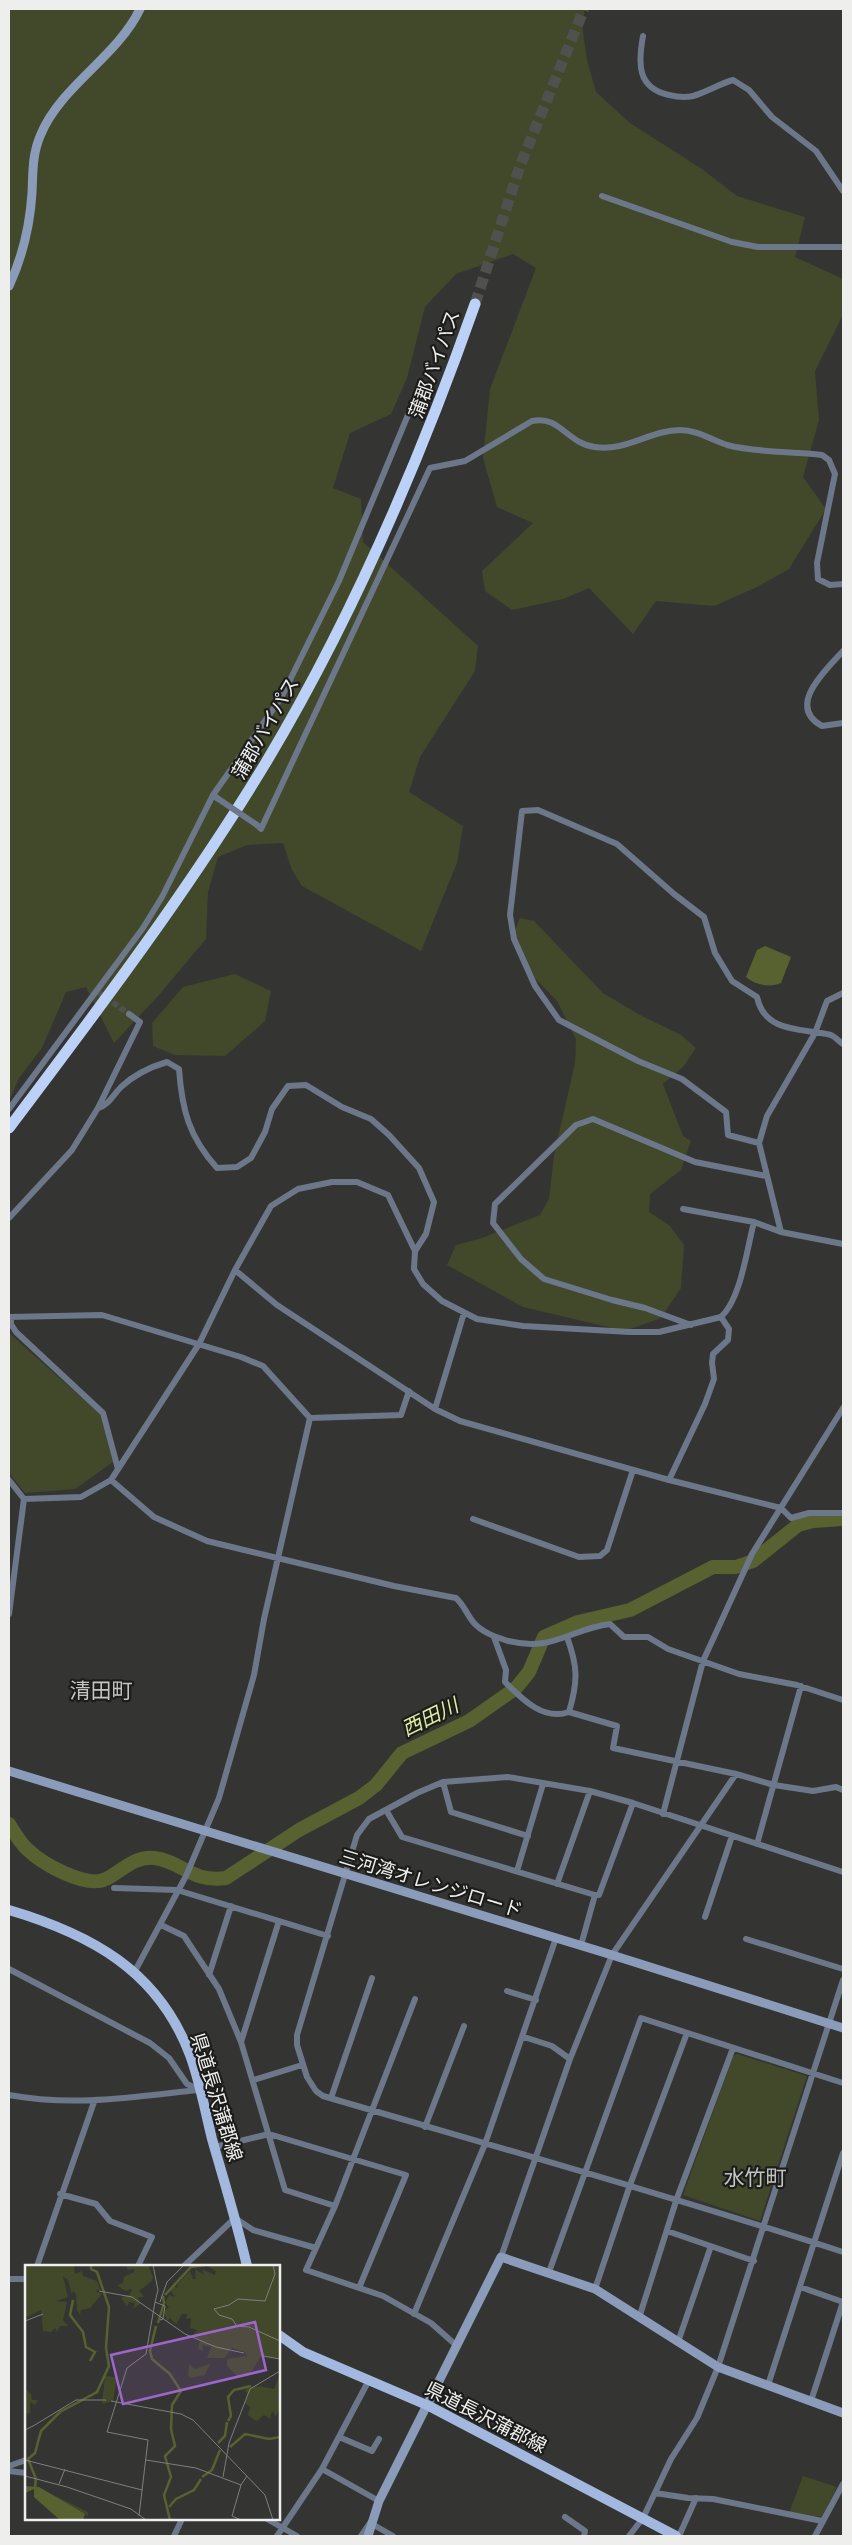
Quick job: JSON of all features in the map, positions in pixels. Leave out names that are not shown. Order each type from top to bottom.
[{"type":"highway","name":"蒲郡バイパス","points":[[9,1120],[165,909],[207,848],[269,750],[341,616],[371,555],[427,426],[473,302],[436,414],[402,495],[316,674],[265,764],[211,849],[95,1014],[9,1128]]},
{"type":"main road","name":"県道長沢蒲郡線","points":[[10,1914],[85,1937],[105,1948],[135,1971],[159,1999],[176,2026],[190,2054],[248,2265]]},
{"type":"main road","name":"県道長沢蒲郡線","points":[[280,2336],[303,2352],[429,2406],[677,2536]]},
{"type":"street","points":[[9,286],[20,257],[27,228],[32,193],[34,155],[47,121],[62,101],[129,30],[140,9]]},
{"type":"street","points":[[643,36],[640,70],[650,87],[659,93],[679,98],[693,96],[733,80],[740,83],[750,90],[772,117],[816,151],[843,191]]},
{"type":"street","points":[[602,196],[732,242],[758,247],[780,245],[843,247]]},
{"type":"street","points":[[9,1109],[143,928],[162,897],[215,797],[281,698],[339,581],[408,415]]},
{"type":"street","points":[[215,797],[261,829],[430,468],[466,461],[532,421],[550,420],[579,443],[597,448],[620,445],[656,434],[683,430],[727,444],[753,449],[822,455],[830,460],[835,474],[817,563],[818,579],[830,585],[843,584]]},
{"type":"street","points":[[843,650],[814,684],[806,706],[809,714],[822,726],[843,723]]},
{"type":"street","points":[[759,1144],[728,1135],[726,1112],[682,1079],[638,1061],[559,1020],[535,986],[513,931],[511,906],[522,811],[538,810],[617,844],[674,894],[704,917],[715,953],[732,981],[757,997],[760,1009],[780,1026],[834,1036],[843,1044]]},
{"type":"street","points":[[781,1232],[759,1144],[767,1116],[815,1033],[828,1001],[843,993]]},
{"type":"street","points":[[9,1218],[72,1150],[98,1108],[140,1022],[128,1014]]},
{"type":"street","points":[[98,1108],[105,1106],[121,1087],[150,1067],[167,1062],[179,1069],[185,1116],[206,1155],[217,1168],[237,1167],[251,1158],[265,1132],[272,1109],[288,1086],[306,1085],[342,1106],[372,1119],[389,1134],[419,1168],[434,1202],[426,1234],[415,1251]]},
{"type":"street","points":[[692,1325],[646,1308],[612,1300],[544,1279],[521,1259],[493,1223],[495,1204],[576,1125],[593,1119],[695,1162],[766,1176]]},
{"type":"street","points":[[24,1499],[81,1497],[111,1480],[199,1344],[235,1270],[271,1206],[298,1189],[332,1182],[357,1182],[388,1195],[415,1251],[414,1270],[423,1284],[442,1301],[464,1313],[504,1324],[602,1331],[659,1332],[721,1317],[728,1311],[734,1297],[754,1222]]},
{"type":"street","points":[[683,1209],[754,1222],[781,1232],[843,1244]]},
{"type":"street","points":[[235,1270],[277,1305],[435,1409],[460,1421],[669,1480],[781,1508],[791,1518],[809,1514],[843,1513]]},
{"type":"street","points":[[435,1409],[464,1313]]},
{"type":"street","points":[[118,1469],[103,1413],[16,1332],[11,1324],[10,1317],[102,1314],[199,1344],[263,1366],[310,1418]]},
{"type":"street","points":[[669,1480],[705,1404],[714,1379],[713,1354],[728,1340],[729,1329],[721,1317]]},
{"type":"street","points":[[310,1418],[401,1414],[409,1392]]},
{"type":"street","points":[[663,1814],[703,1661],[751,1556],[843,1408]]},
{"type":"street","points":[[135,1971],[161,1925],[206,1832],[238,1735],[254,1675],[310,1418]]},
{"type":"street","points":[[473,1519],[579,1557],[600,1556],[608,1550],[633,1470]]},
{"type":"street","points":[[9,1480],[24,1499],[9,1614]]},
{"type":"street","points":[[111,1480],[154,1517],[207,1541],[394,1586],[456,1598],[463,1605],[474,1623],[494,1637],[532,1645],[549,1644],[595,1626],[610,1624],[624,1637],[648,1637],[668,1649],[739,1674],[800,1686],[843,1700]]},
{"type":"street","points":[[494,1637],[506,1670],[505,1682],[524,1702],[554,1715],[569,1712],[617,1726],[613,1748],[736,1774],[774,1785],[813,1791],[836,1787],[843,1790]]},
{"type":"street","points":[[567,1637],[576,1663],[576,1687],[569,1712]]},
{"type":"street","points":[[757,1844],[800,1686]]},
{"type":"street","name":"三河湾オレンジロード","points":[[9,1771],[581,1945],[843,2028]]},
{"type":"street","points":[[368,2536],[379,2501],[429,2406],[501,2258],[570,2059],[612,1955],[736,1774]]},
{"type":"street","points":[[843,1872],[633,1803],[590,1791],[508,1776],[443,1782],[417,1793],[386,1810],[362,1827],[357,1835],[297,2035],[302,2065],[316,2091],[330,2098],[425,2127],[677,2198],[843,2252]]},
{"type":"street","points":[[443,1782],[451,1812],[528,1836]]},
{"type":"street","points":[[517,1871],[544,1784]]},
{"type":"street","points":[[557,1884],[590,1791]]},
{"type":"street","points":[[386,1810],[402,1837],[599,1895],[633,1803]]},
{"type":"street","points":[[705,1917],[732,1836]]},
{"type":"street","points":[[114,1888],[177,1890],[328,1936]]},
{"type":"street","points":[[581,1945],[595,1895]]},
{"type":"street","points":[[209,1974],[231,1906]]},
{"type":"street","points":[[241,2042],[279,1920]]},
{"type":"street","points":[[161,1925],[184,1936],[219,1989],[241,2042],[254,2080],[285,2190],[335,2206]]},
{"type":"street","points":[[414,2314],[485,2144],[524,2036],[556,1938]]},
{"type":"street","points":[[746,1939],[843,1969]]},
{"type":"street","points":[[9,1968],[150,2043],[169,2058],[187,2084],[200,2090]]},
{"type":"street","points":[[330,2098],[372,1978]]},
{"type":"street","points":[[629,2536],[643,2518],[671,2459],[697,2418],[718,2367],[843,1980]]},
{"type":"street","points":[[507,1991],[536,2000]]},
{"type":"street","points":[[415,1999],[370,2110],[335,2206],[306,2270],[383,2296],[432,2323],[457,2346]]},
{"type":"street","points":[[549,2272],[642,2018],[843,2084]]},
{"type":"street","points":[[425,2127],[464,2026]]},
{"type":"street","points":[[595,2289],[630,2185],[687,2033]]},
{"type":"street","points":[[524,2036],[552,2046],[570,2059]]},
{"type":"street","points":[[640,2318],[677,2198],[733,2048]]},
{"type":"street","points":[[254,2080],[302,2065]]},
{"type":"street","points":[[9,2094],[41,2101],[94,2102],[200,2090]]},
{"type":"street","points":[[37,2265],[60,2194],[94,2102]]},
{"type":"street","points":[[215,2147],[269,2134],[406,2175],[359,2288]]},
{"type":"street","points":[[768,2385],[843,2153]]},
{"type":"street","points":[[60,2194],[96,2204],[110,2221],[152,2237],[138,2265]]},
{"type":"street","points":[[185,2265],[235,2218],[253,2230],[316,2248]]},
{"type":"street","points":[[668,2231],[754,2260]]},
{"type":"street","points":[[678,2342],[711,2246]]},
{"type":"street","points":[[501,2258],[549,2272],[595,2289],[718,2367],[843,2413]]},
{"type":"street","points":[[9,2279],[25,2279]]},
{"type":"street","points":[[800,2288],[843,2302],[811,2401]]},
{"type":"street","points":[[277,2536],[322,2469],[369,2380]]},
{"type":"street","points":[[339,2437],[372,2451],[380,2439]]},
{"type":"street","points":[[9,2466],[25,2460]]},
{"type":"street","points":[[322,2469],[379,2501]]},
{"type":"street","points":[[9,2471],[25,2473]]},
{"type":"street","points":[[815,2536],[843,2484]]},
{"type":"street","points":[[655,2493],[712,2499],[822,2521]]},
{"type":"street","points":[[677,2536],[696,2498]]},
{"type":"street","points":[[565,2517],[585,2531],[585,2536]]},
{"type":"street","points":[[174,2536],[182,2520]]},
{"type":"street","points":[[269,2520],[296,2536]]},
{"type":"street","points":[[361,2536],[373,2520]]},
{"type":"street","points":[[373,2520],[393,2536]]},
{"type":"shaded area","points":[[9,9],[585,9],[582,25],[587,60],[596,92],[630,123],[702,169],[737,196],[805,217],[795,257],[843,279],[843,315],[815,371],[819,420],[803,477],[826,509],[789,569],[757,587],[714,606],[656,601],[633,634],[589,588],[563,599],[512,610],[485,591],[482,571],[533,523],[497,507],[483,458],[490,389],[536,268],[513,254],[456,274],[425,307],[407,378],[391,414],[350,433],[333,488],[361,499],[363,542],[478,646],[475,671],[420,757],[409,792],[463,826],[457,863],[421,951],[302,886],[292,870],[283,843],[247,845],[218,857],[208,892],[206,939],[159,995],[114,1043],[86,987],[66,992],[42,1048],[19,1078],[9,1101]]},
{"type":"shaded area","points":[[520,918],[534,921],[603,993],[640,1015],[681,1035],[696,1048],[683,1067],[663,1084],[683,1136],[691,1141],[681,1170],[650,1194],[649,1212],[670,1226],[684,1245],[681,1288],[661,1318],[625,1331],[523,1307],[447,1265],[456,1245],[482,1238],[540,1215],[549,1199],[554,1155],[575,1063],[576,1039],[557,1001],[529,972],[511,939]]},
{"type":"shaded area","points":[[765,946],[791,957],[781,983],[777,985],[763,985],[746,977],[757,950]]},
{"type":"shaded area","points":[[235,974],[271,991],[265,1021],[225,1056],[175,1055],[153,1046],[152,1023],[183,987]]},
{"type":"shaded area","points":[[9,1333],[100,1414],[113,1462],[75,1489],[25,1493],[9,1473]]},
{"type":"shaded area","points":[[737,2054],[807,2076],[760,2221],[683,2195],[733,2056]]},
{"type":"shaded area","points":[[803,2476],[837,2487],[822,2517],[789,2513]]},
{"type":"waterway","name":"西田川","points":[[9,1824],[22,1843],[34,1855],[76,1878],[97,1881],[106,1879],[134,1862],[147,1858],[164,1860],[195,1875],[214,1879],[226,1878],[299,1830],[359,1798],[376,1785],[402,1753],[469,1721],[516,1688],[529,1672],[544,1637],[578,1622],[630,1610],[713,1567],[736,1567],[753,1561],[798,1525],[813,1521],[843,1519]]},
{"type":"tunnel","points":[[475,304],[520,166],[584,9]]},
{"type":"tunnel","points":[[98,992],[129,1014]]},
{"type":"district","name":"清田町","points":[[101,1691]]},
{"type":"district","name":"水竹町","points":[[755,2178]]}]
